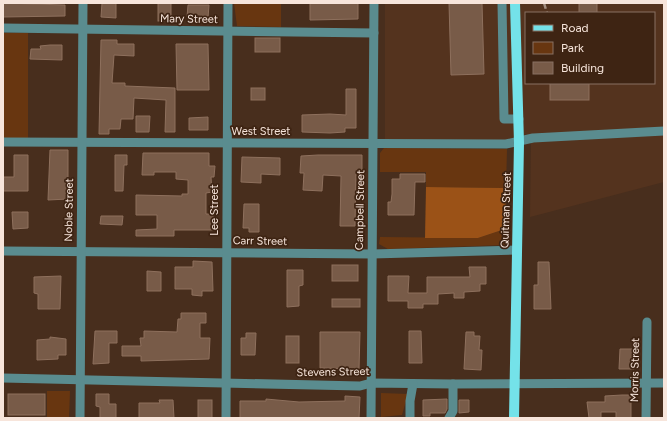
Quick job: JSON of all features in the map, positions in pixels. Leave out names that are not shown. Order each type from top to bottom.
[{"type":"main road","name":"Quitman Street","points":[[514,418],[519,143],[515,3]]},
{"type":"street","name":"Noble Street","points":[[80,418],[83,3]]},
{"type":"street","name":"Lee Street","points":[[226,418],[226,142],[228,3]]},
{"type":"street","name":"Campbell Street","points":[[371,418],[374,3]]},
{"type":"street","points":[[502,3],[504,119],[518,119]]},
{"type":"street","name":"Mary Street","points":[[3,28],[374,33]]},
{"type":"street","name":"West Street","points":[[3,142],[506,144],[519,143],[533,138],[664,131]]},
{"type":"street","name":"Carr Street","points":[[3,251],[372,254],[516,250]]},
{"type":"street","name":"Morris Street","points":[[646,418],[647,322]]},
{"type":"street","name":"Stevens Street","points":[[3,378],[360,386],[371,383],[664,383]]},
{"type":"street","points":[[410,418],[412,384]]},
{"type":"street","points":[[450,418],[453,411],[453,384]]},
{"type":"shaded area","points":[[385,3],[664,3],[664,182],[530,217],[531,143],[385,140]]},
{"type":"shaded area","points":[[426,187],[506,188],[505,229],[478,238],[425,238]]},
{"type":"green space","points":[[234,3],[281,3],[281,27],[237,26]]},
{"type":"green space","points":[[3,33],[28,33],[28,138],[3,138]]},
{"type":"green space","points":[[384,148],[507,149],[506,188],[426,187],[426,172],[380,172],[380,153]]},
{"type":"green space","points":[[505,229],[505,245],[388,249],[379,244],[380,237],[478,238]]},
{"type":"green space","points":[[47,391],[70,391],[69,418],[47,418]]},
{"type":"green space","points":[[381,393],[408,394],[402,415],[381,417]]},
{"type":"building","points":[[3,3],[65,5],[65,16],[3,17]]},
{"type":"building","points":[[102,3],[116,3],[116,18],[101,17]]},
{"type":"building","points":[[158,3],[171,3],[171,21],[158,21]]},
{"type":"building","points":[[310,3],[358,3],[358,19],[310,20]]},
{"type":"building","points":[[449,3],[482,3],[484,74],[451,75]]},
{"type":"building","points":[[579,3],[597,3],[597,12],[579,12]]},
{"type":"building","points":[[188,5],[209,5],[208,18],[187,17]]},
{"type":"building","points":[[255,38],[280,38],[280,52],[255,52]]},
{"type":"building","points":[[101,40],[117,40],[117,44],[134,44],[134,56],[114,55],[112,83],[125,83],[125,86],[175,88],[175,132],[165,132],[166,100],[134,98],[133,119],[121,119],[120,129],[109,129],[109,134],[99,134]]},
{"type":"building","points":[[176,44],[208,44],[209,90],[177,90]]},
{"type":"building","points":[[62,45],[62,60],[30,59],[31,49],[41,49],[40,46]]},
{"type":"building","points":[[550,84],[589,84],[589,100],[550,100]]},
{"type":"building","points":[[251,88],[265,88],[265,100],[251,100]]},
{"type":"building","points":[[346,89],[356,89],[356,128],[345,128],[345,132],[302,132],[302,115],[346,115]]},
{"type":"building","points":[[136,116],[150,116],[149,132],[136,132]]},
{"type":"building","points":[[208,117],[208,130],[189,130],[189,118]]},
{"type":"building","points":[[50,150],[68,150],[68,199],[48,200]]},
{"type":"building","points":[[143,153],[209,153],[209,166],[215,166],[214,177],[211,177],[212,192],[206,193],[206,214],[213,214],[213,230],[174,230],[174,236],[136,236],[136,230],[157,229],[157,215],[136,215],[136,195],[182,196],[182,194],[188,194],[188,180],[176,179],[176,172],[154,172],[154,175],[142,175]]},
{"type":"building","points":[[14,155],[28,155],[28,191],[3,191],[3,177],[14,177]]},
{"type":"building","points":[[115,155],[127,155],[127,165],[124,165],[123,191],[115,191]]},
{"type":"building","points":[[362,155],[362,171],[356,171],[355,226],[340,226],[341,176],[323,175],[322,191],[303,190],[304,173],[300,173],[301,156]]},
{"type":"building","points":[[242,157],[280,158],[280,175],[261,174],[261,183],[241,182]]},
{"type":"building","points":[[400,174],[425,174],[425,182],[415,182],[414,215],[388,215],[388,202],[391,202],[392,194],[392,179],[400,179]]},
{"type":"building","points":[[244,204],[259,204],[259,232],[249,232],[249,228],[243,228]]},
{"type":"building","points":[[12,212],[28,212],[28,228],[13,229]]},
{"type":"building","points":[[101,216],[123,216],[122,225],[100,224]]},
{"type":"building","points":[[193,261],[212,262],[213,291],[202,291],[202,296],[192,295],[192,289],[175,289],[175,267],[193,267]]},
{"type":"building","points":[[538,262],[549,262],[551,309],[534,309],[534,285],[538,285]]},
{"type":"building","points":[[332,265],[358,265],[358,281],[332,281]]},
{"type":"building","points":[[469,267],[486,267],[486,284],[480,284],[480,291],[464,292],[464,298],[454,298],[454,293],[438,294],[438,304],[423,304],[423,308],[408,308],[408,301],[388,301],[388,276],[409,276],[408,293],[427,293],[427,277],[470,277]]},
{"type":"building","points":[[287,270],[303,270],[303,285],[299,286],[299,306],[287,307]]},
{"type":"building","points":[[147,271],[161,272],[161,291],[147,291]]},
{"type":"building","points":[[61,276],[60,309],[38,309],[38,294],[34,293],[34,277]]},
{"type":"building","points":[[332,299],[360,299],[360,307],[332,307]]},
{"type":"building","points":[[181,313],[206,313],[206,323],[200,323],[200,338],[210,338],[209,359],[141,361],[141,356],[122,356],[122,346],[141,346],[140,338],[144,338],[144,331],[177,332],[178,319],[181,319]]},
{"type":"building","points":[[95,331],[117,331],[117,343],[109,343],[109,363],[93,364]]},
{"type":"building","points":[[409,331],[421,331],[422,363],[409,363]]},
{"type":"building","points":[[320,332],[360,332],[359,369],[320,368]]},
{"type":"building","points":[[466,332],[474,332],[474,336],[480,336],[479,350],[482,350],[481,370],[464,369]]},
{"type":"building","points":[[246,333],[256,333],[255,355],[241,355],[241,338],[246,338]]},
{"type":"building","points":[[286,336],[299,336],[299,363],[286,363]]},
{"type":"building","points":[[50,337],[66,339],[66,355],[58,355],[58,359],[37,360],[37,340],[50,339]]},
{"type":"building","points":[[620,349],[632,349],[634,369],[619,369]]},
{"type":"building","points":[[8,394],[45,394],[45,415],[8,415]]},
{"type":"building","points":[[96,394],[109,394],[109,404],[116,404],[116,418],[100,418],[100,407],[96,406]]},
{"type":"building","points":[[631,395],[631,418],[616,418],[616,412],[601,412],[601,418],[589,418],[587,402],[605,402],[605,396]]},
{"type":"building","points":[[345,396],[360,397],[359,418],[240,418],[240,401],[266,401],[266,399],[299,402],[345,401]]},
{"type":"building","points":[[447,399],[447,409],[445,413],[430,413],[430,416],[423,416],[423,400]]},
{"type":"building","points":[[159,400],[173,400],[174,418],[139,418],[139,403],[160,403]]},
{"type":"building","points":[[198,400],[212,400],[212,418],[198,418]]},
{"type":"building","points":[[459,400],[469,400],[469,412],[459,413]]},
{"type":"railway","points":[[544,3],[547,12]]}]
